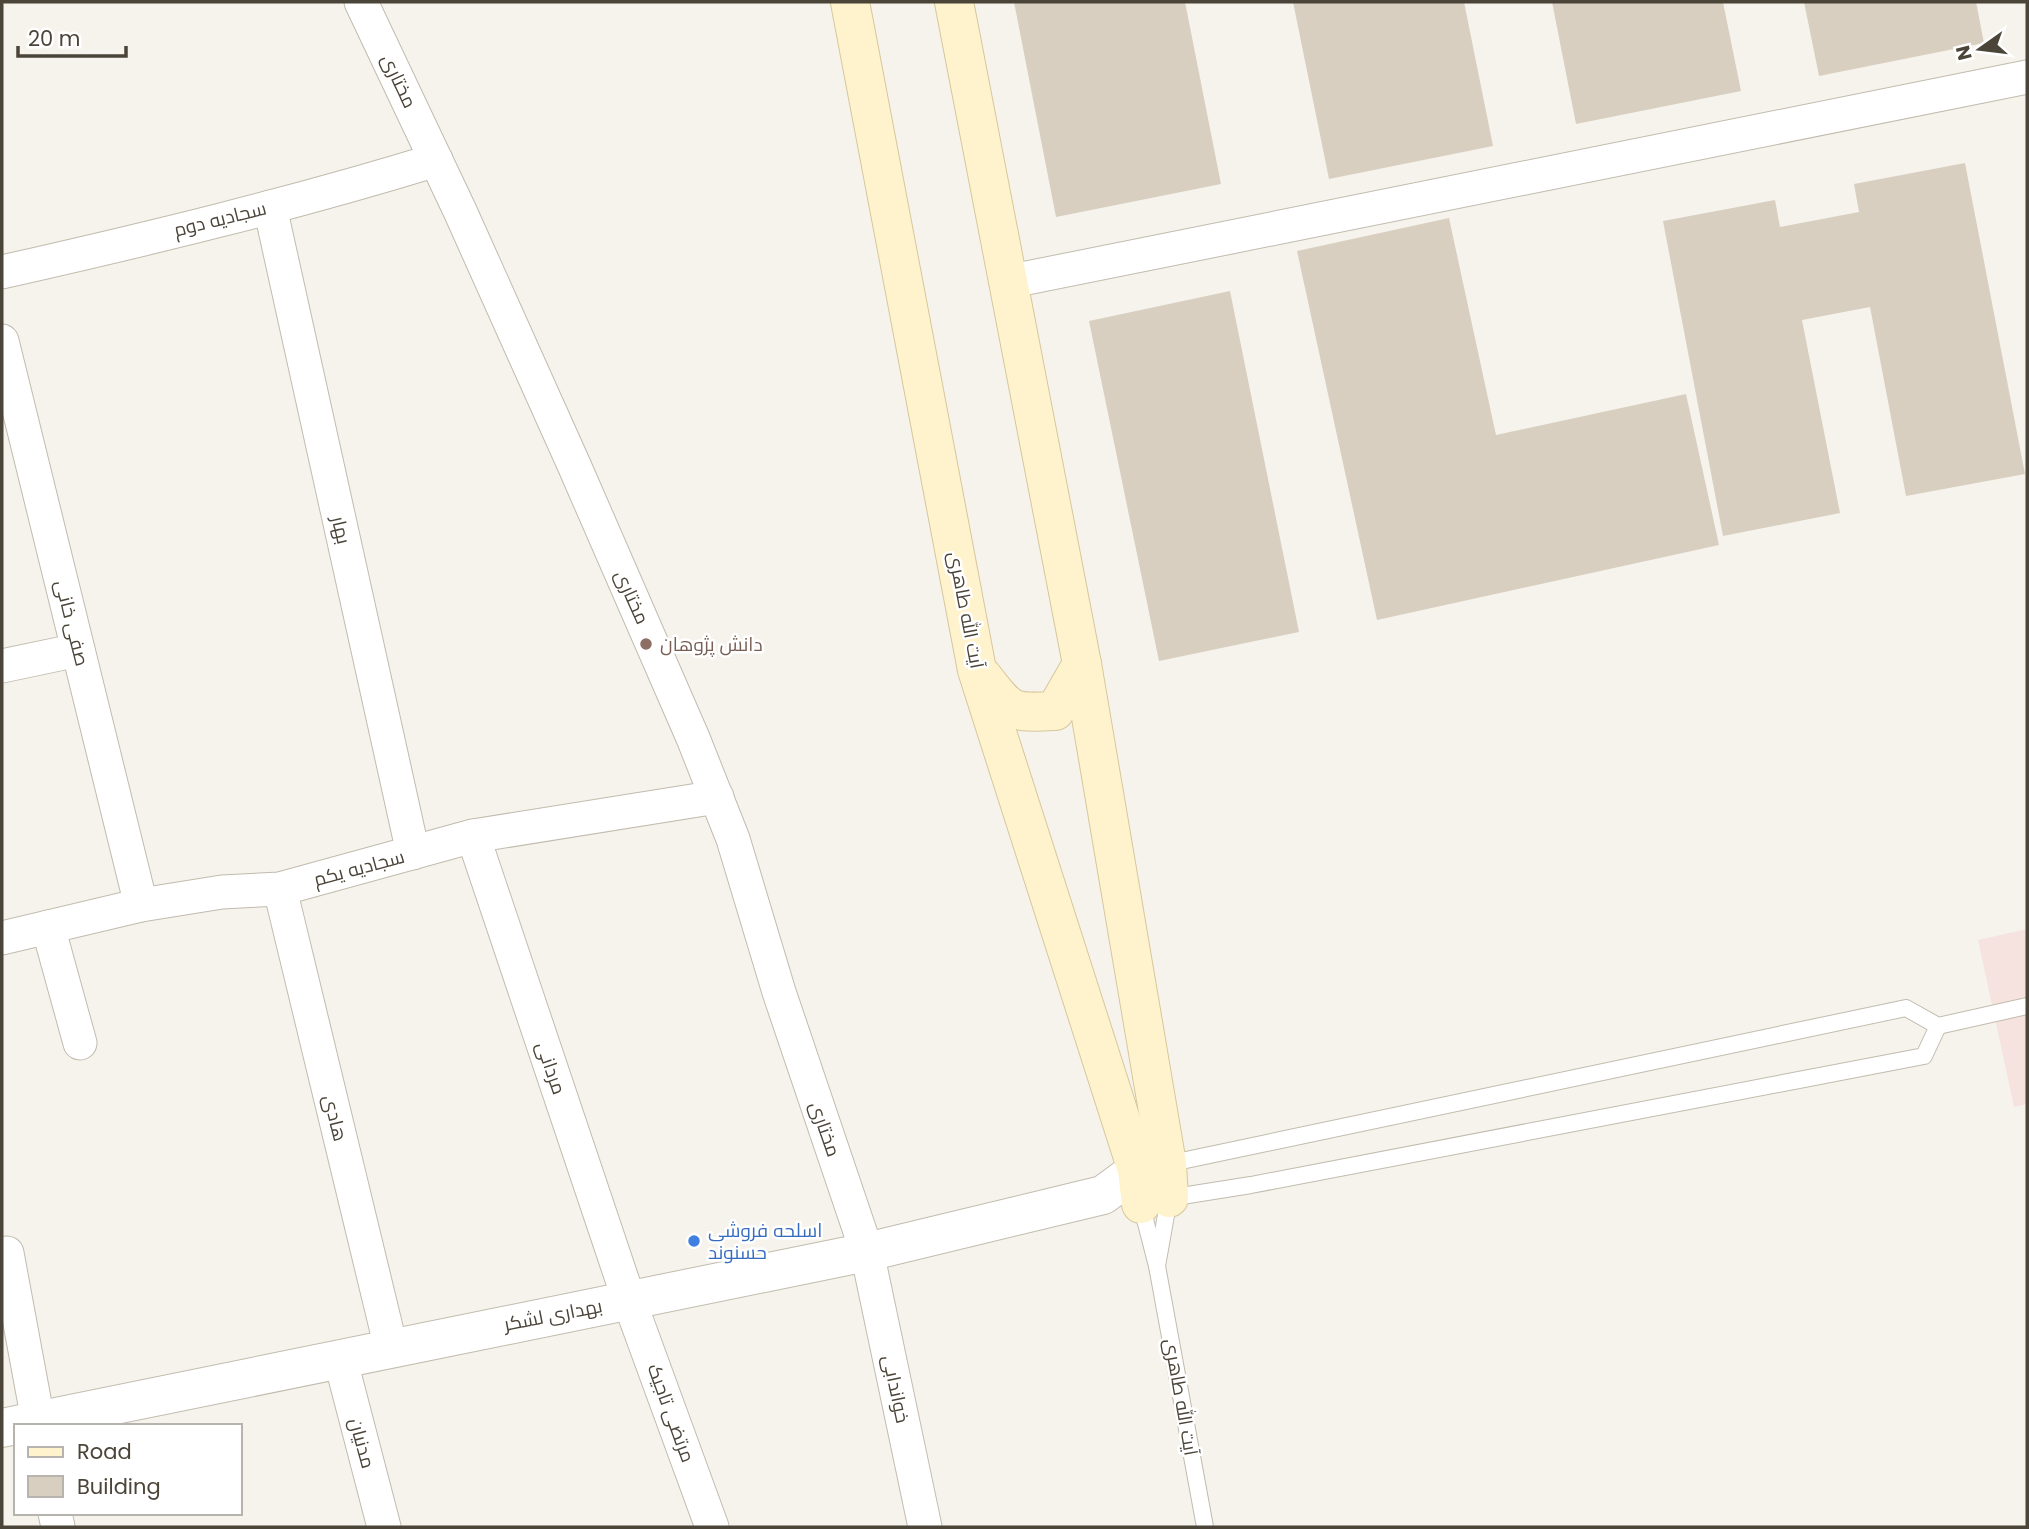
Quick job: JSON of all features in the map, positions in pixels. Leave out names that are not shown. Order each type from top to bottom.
[{"type":"main road","name":"آیت الله طاهری","points":[[850,2],[977,670],[1153,1184]]},
{"type":"main road","points":[[954,2],[1082,664],[1153,1184]]},
{"type":"main road","points":[[977,670],[1002,701],[1017,712],[1055,711],[1082,664]]},
{"type":"street","name":"مختاری","points":[[361,2],[436,160],[574,465],[694,738],[733,839],[779,992],[867,1252]]},
{"type":"street","points":[[1007,282],[2027,77]]},
{"type":"street","name":"سجادیه دوم","points":[[2,272],[102,250],[353,186],[436,160]]},
{"type":"street","name":"بهار","points":[[270,207],[413,853]]},
{"type":"street","name":"صفی خانی","points":[[2,341],[141,905]]},
{"type":"street","points":[[2,666],[78,650]]},
{"type":"street","name":"سجادیه یکم","points":[[2,939],[141,905],[222,892],[280,889],[473,836],[717,797]]},
{"type":"street","name":"مردانی","points":[[473,836],[629,1300]]},
{"type":"street","name":"هادی","points":[[280,889],[391,1348]]},
{"type":"street","points":[[48,928],[80,1043]]},
{"type":"street","name":"بهداری لشکر","points":[[31,1424],[340,1358],[867,1252],[1153,1184]]},
{"type":"street","name":"خواندابی","points":[[867,1252],[925,1527]]},
{"type":"street","points":[[7,1253],[26,1424]]},
{"type":"street","name":"مرتضی تاجیک","points":[[629,1300],[712,1527]]},
{"type":"street","name":"مدنیان","points":[[340,1358],[384,1527]]},
{"type":"lane","points":[[1153,1184],[1906,1008],[1938,1026],[2027,1006]]},
{"type":"lane","points":[[1153,1184],[1251,1185],[1924,1056],[1938,1026]]},
{"type":"lane","points":[[1153,1184],[1157,1266]]},
{"type":"lane","name":"آیت الله طاهری","points":[[1153,1184],[1157,1266],[1205,1527]]},
{"type":"shaded area","points":[[2027,929],[2027,1104],[2014,1107],[1978,940]]},
{"type":"building","points":[[1014,2],[1185,2],[1221,184],[1056,217]]},
{"type":"building","points":[[1293,2],[1464,2],[1493,146],[1329,179]]},
{"type":"building","points":[[1552,2],[1723,2],[1741,91],[1576,124]]},
{"type":"building","points":[[1804,2],[1976,2],[1984,43],[1819,76]]},
{"type":"building","points":[[1965,163],[2025,474],[1906,496],[1870,307],[1802,320],[1840,513],[1723,536],[1663,221],[1775,200],[1780,227],[1859,212],[1854,184]]},
{"type":"building","points":[[1449,218],[1496,435],[1686,394],[1719,545],[1377,620],[1297,251]]},
{"type":"building","points":[[1230,291],[1299,632],[1159,661],[1089,321]]},
{"type":"place","name":"دانش پژوهان","points":[[646,644]]},
{"type":"place","name":"اسلحه فروشی حسنوند","points":[[694,1241]]}]
